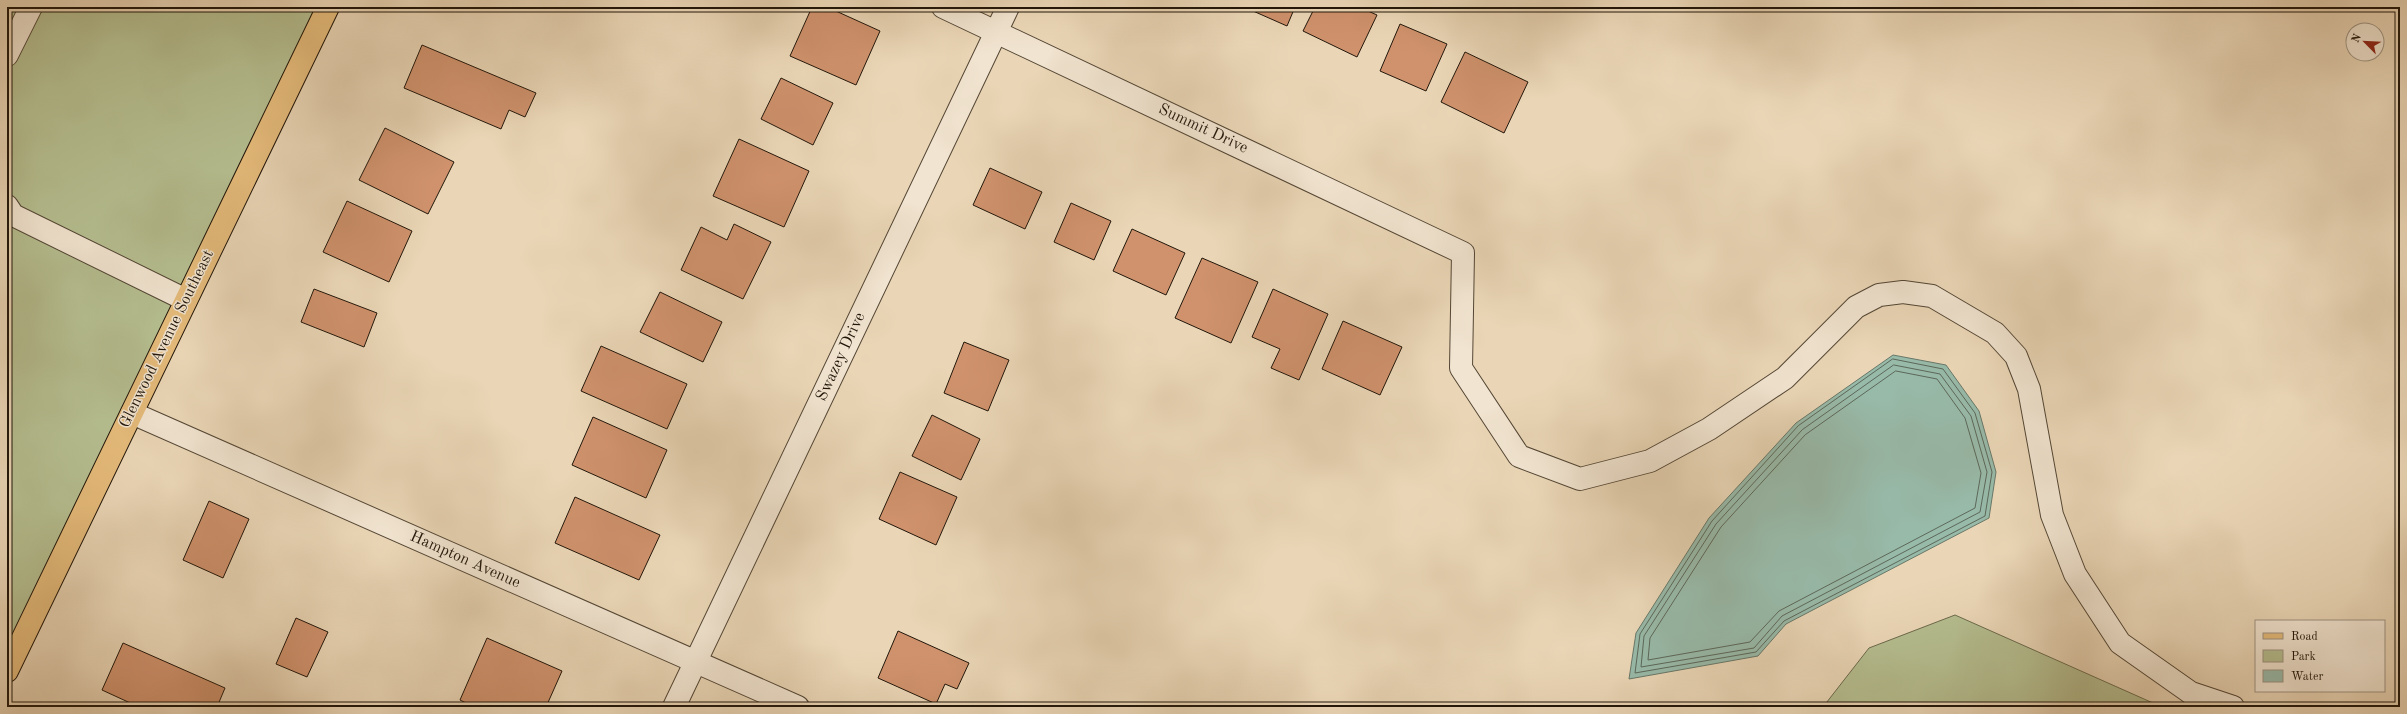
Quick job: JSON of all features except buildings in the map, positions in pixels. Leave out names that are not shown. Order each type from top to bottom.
[{"type":"main road","name":"Glenwood Avenue Southeast","points":[[7,670],[328,7]]},
{"type":"street","points":[[7,55],[31,7]]},
{"type":"street","name":"Summit Drive","points":[[943,7],[996,30],[1463,253],[1461,368],[1519,456],[1580,479],[1650,461],[1709,429],[1785,378],[1856,307],[1879,295],[1903,292],[1932,296],[1995,333],[2016,356],[2029,389],[2052,515],[2075,574],[2120,643],[2191,693],[2233,707]]},
{"type":"street","name":"Swazey Drive","points":[[674,707],[1008,7]]},
{"type":"street","points":[[7,206],[12,215],[186,300]]},
{"type":"street","name":"Hampton Avenue","points":[[132,413],[798,707]]},
{"type":"green space","points":[[7,7],[328,7],[7,670]]},
{"type":"green space","points":[[1955,615],[2162,707],[1823,707],[1869,648]]},
{"type":"water","points":[[1893,355],[1946,365],[1979,411],[1996,472],[1989,518],[1786,624],[1758,656],[1629,679],[1636,633],[1709,518],[1796,423]]}]
